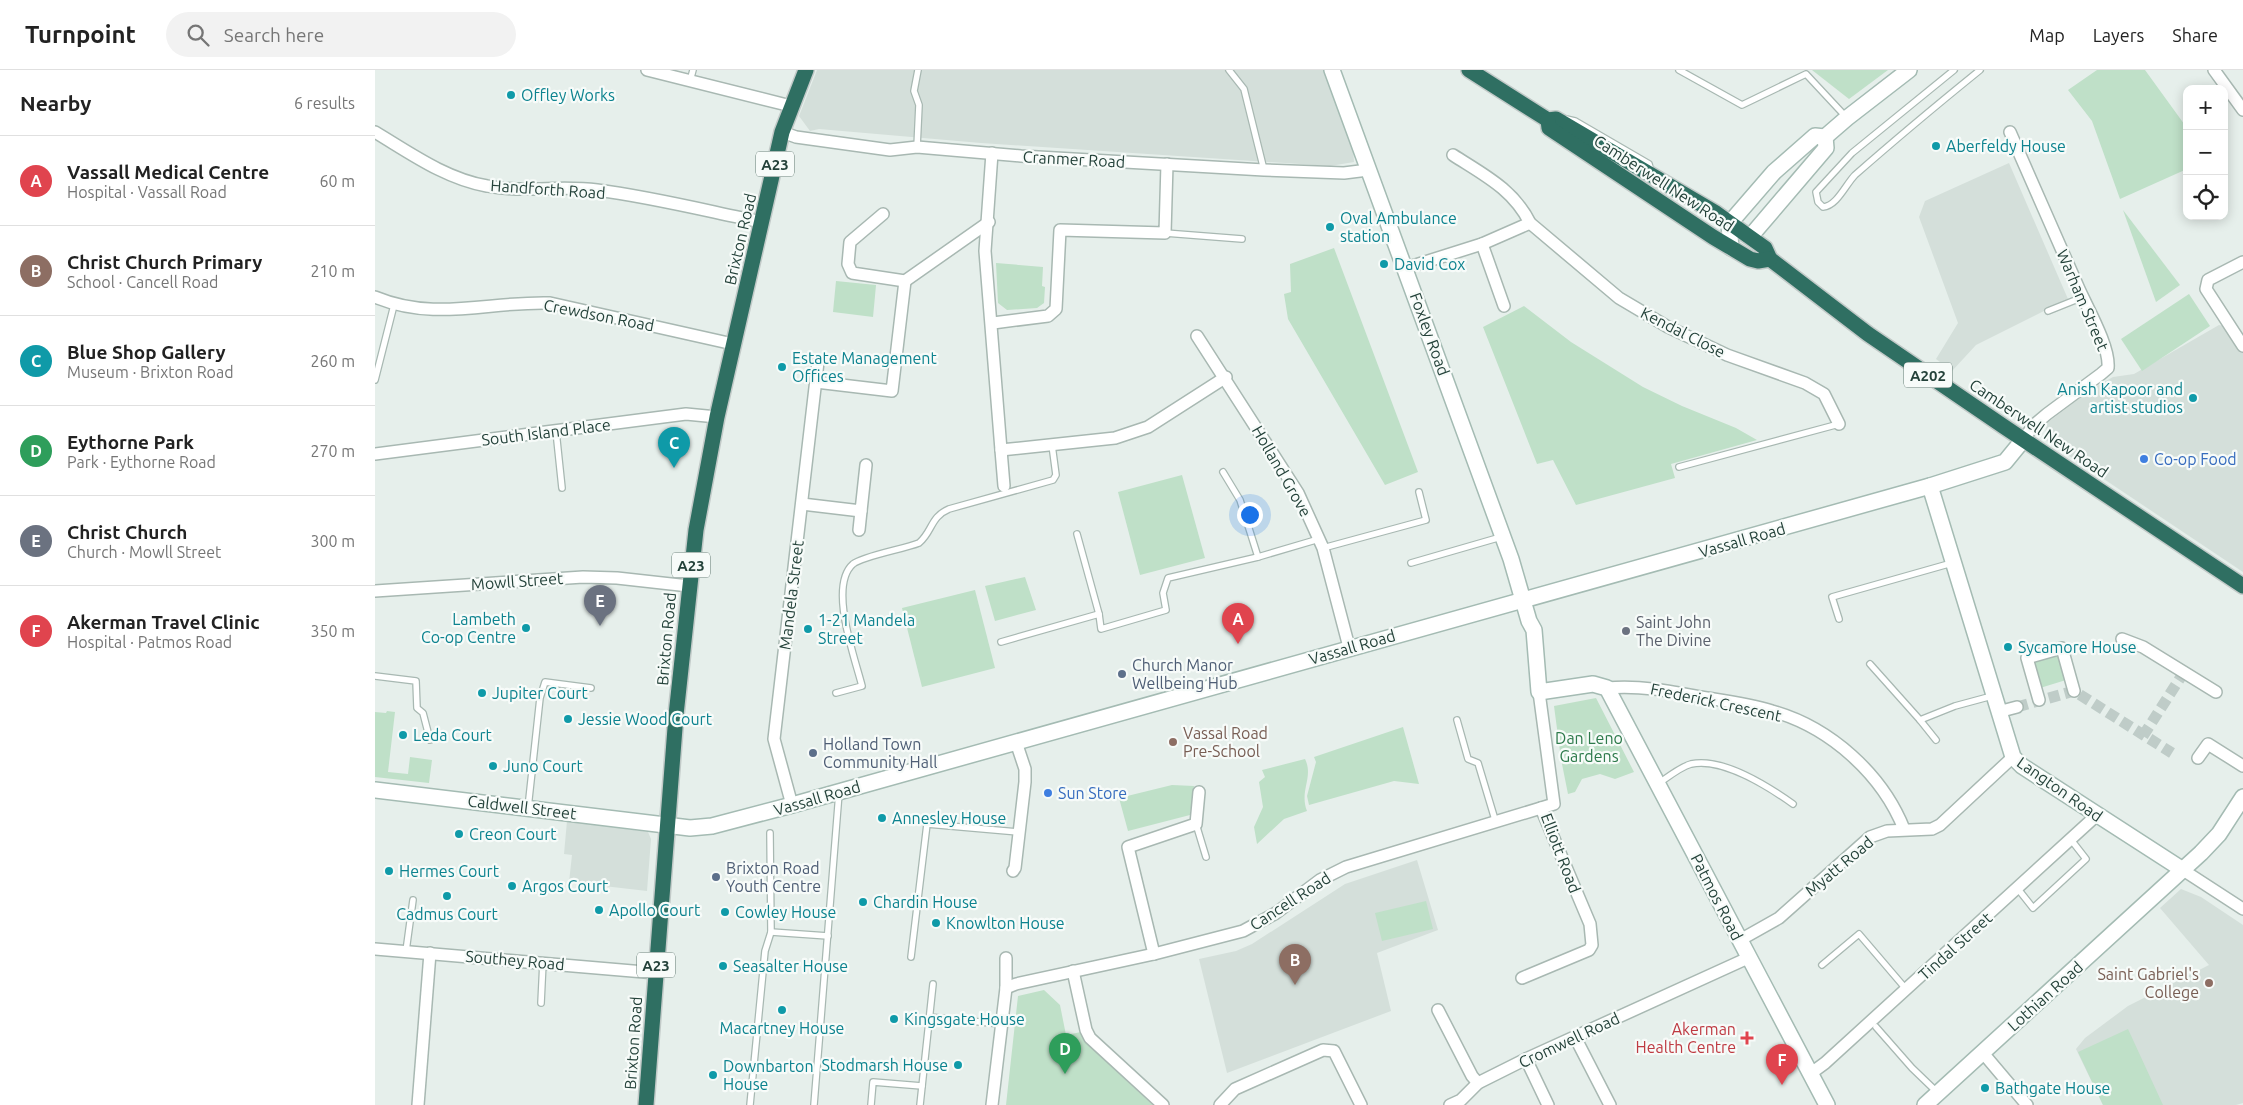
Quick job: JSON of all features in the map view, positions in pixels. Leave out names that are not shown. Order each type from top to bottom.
[{"type":"highway","name":"Brixton Road","points":[[646,1105],[668,825],[689,586],[696,530],[717,417],[782,132],[806,70]]},
{"type":"highway","name":"Camberwell New Road","points":[[1469,70],[1554,121],[1716,213],[1765,248],[1769,259],[1868,334],[2023,440],[2243,586]]},
{"type":"highway","name":"Camberwell New Road","points":[[1554,121],[1549,128],[1644,193],[1750,259],[1758,261],[1769,259]]},
{"type":"street","points":[[647,70],[691,75],[791,106]]},
{"type":"street","name":"Foxley Road","points":[[1332,70],[1503,536],[1523,600]]},
{"type":"street","points":[[1731,248],[1729,224],[1744,205],[1797,152],[1815,136],[1825,137],[1909,70]]},
{"type":"street","points":[[2214,70],[2243,110]]},
{"type":"street","name":"Handforth Road","points":[[375,132],[431,166],[456,177],[487,186],[543,190],[595,189],[761,222]]},
{"type":"street","name":"Cranmer Road","points":[[782,132],[796,137],[890,150],[917,147],[1264,170],[1343,173],[1368,170]]},
{"type":"street","name":"Warham Street","points":[[2010,132],[2083,297],[2104,348],[2108,368],[2041,419],[2023,440]]},
{"type":"street","points":[[1750,237],[1826,148],[1825,137]]},
{"type":"street","points":[[992,153],[989,222],[985,251],[993,323],[1004,486]]},
{"type":"street","name":"Kendal Close","points":[[1453,155],[1506,190],[1522,206],[1530,223],[1619,298],[1669,328],[1727,355],[1805,383],[1824,394],[1839,424]]},
{"type":"street","points":[[993,323],[1048,316],[1056,308],[1060,230],[1165,233],[1167,164]]},
{"type":"street","points":[[883,214],[850,242],[848,264],[852,273],[905,281],[989,222]]},
{"type":"street","points":[[1406,268],[1482,244],[1530,223]]},
{"type":"street","points":[[1482,244],[1504,306]]},
{"type":"street","points":[[2243,262],[2209,280],[2206,289],[2243,346]]},
{"type":"street","points":[[816,382],[892,391],[905,281]]},
{"type":"street","name":"Crewdson Road","points":[[375,297],[394,305],[463,310],[530,303],[550,303],[733,344]]},
{"type":"street","name":"Holland Grove","points":[[1197,336],[1298,493],[1321,544],[1349,647]]},
{"type":"street","name":"Mandela Street","points":[[792,805],[774,740],[818,362]]},
{"type":"street","points":[[1001,450],[1115,438],[1148,427],[1225,377]]},
{"type":"street","name":"South Island Place","points":[[375,454],[686,414],[717,417]]},
{"type":"street","name":"Vassall Road","points":[[668,825],[690,828],[712,826],[792,805],[1349,647],[1930,486],[2005,462],[2023,440]]},
{"type":"street","points":[[859,530],[866,464]]},
{"type":"street","name":"Langton Road","points":[[1930,486],[1992,696],[2013,757],[2022,766],[2243,909]]},
{"type":"street","points":[[802,504],[861,511]]},
{"type":"street","name":"Mowll Street","points":[[375,590],[583,577],[617,578],[689,586]]},
{"type":"street","name":"Elliott Road","points":[[1521,978],[1589,950],[1592,945],[1590,924],[1541,808],[1554,804],[1533,630],[1523,600]]},
{"type":"street","points":[[2122,639],[2143,647],[2216,692]]},
{"type":"street","points":[[2039,700],[2027,658],[2062,648],[2074,691]]},
{"type":"street","name":"Frederick Crescent","points":[[1539,692],[1593,684],[1607,688],[1641,687],[1773,711],[1798,720],[1815,729],[1853,756],[1879,786],[1897,812],[1904,829]]},
{"type":"street","name":"Patmos Road","points":[[1607,688],[1827,1105]]},
{"type":"street","points":[[1998,712],[2017,707]]},
{"type":"street","points":[[1013,871],[1015,868],[1025,782],[1025,769],[1016,742]]},
{"type":"street","points":[[2198,758],[2208,744],[2243,766]]},
{"type":"street","name":"Myatt Road","points":[[1740,940],[1779,918],[1870,837],[1887,831],[1932,828],[1940,825],[2013,757]]},
{"type":"street","name":"Caldwell Street","points":[[375,790],[668,825]]},
{"type":"street","points":[[1154,954],[1128,847],[1195,824],[1199,792]]},
{"type":"street","name":"Lothian Road","points":[[1925,1105],[2183,870],[2219,834],[2243,797]]},
{"type":"street","name":"Cancell Road","points":[[1006,988],[1073,970],[1154,954],[1243,931],[1276,913],[1320,880],[1345,867],[1497,823],[1541,808]]},
{"type":"street","name":"Tindal Street","points":[[1810,1074],[1825,1063],[2018,889],[2097,815]]},
{"type":"street","name":"Southey Road","points":[[375,949],[656,973]]},
{"type":"street","points":[[418,1105],[430,953]]},
{"type":"street","points":[[992,1105],[1006,988],[1006,958]]},
{"type":"street","name":"Cromwell Road","points":[[1450,1105],[1461,1100],[1478,1083],[1526,1059],[1748,958]]},
{"type":"street","points":[[1073,970],[1086,1030],[1090,1038],[1163,1105]]},
{"type":"street","points":[[1438,1010],[1478,1083]]},
{"type":"street","points":[[1575,1037],[1610,1105]]},
{"type":"street","points":[[1220,1105],[1235,1089],[1323,1050],[1334,1051],[1361,1105]]},
{"type":"street","points":[[1983,1053],[2027,1105]]},
{"type":"street","points":[[1526,1059],[1548,1105]]},
{"type":"lane","points":[[917,147],[919,105],[913,91],[918,70]]},
{"type":"lane","points":[[1229,70],[1244,89],[1264,170]]},
{"type":"lane","points":[[1679,70],[1742,106],[1805,74],[1847,118]]},
{"type":"lane","points":[[1954,70],[1852,153],[1816,192],[1818,202],[1823,207],[1833,203],[1848,182],[1894,140],[1980,70]]},
{"type":"lane","points":[[1165,233],[1241,239]]},
{"type":"lane","points":[[2048,311],[2083,297]]},
{"type":"lane","points":[[375,380],[394,305]]},
{"type":"lane","points":[[1679,466],[1839,424]]},
{"type":"lane","points":[[556,431],[562,488]]},
{"type":"lane","points":[[836,693],[862,686],[842,605],[847,574],[853,564],[919,543],[926,537],[935,518],[949,509],[1053,480],[1056,475],[1052,445]]},
{"type":"lane","points":[[1223,472],[1240,500],[1258,557]]},
{"type":"lane","points":[[1077,534],[1099,614],[1101,629],[1166,610],[1163,592],[1168,578],[1426,520],[1419,492]]},
{"type":"lane","points":[[1411,564],[1503,536]]},
{"type":"lane","points":[[1839,619],[1832,597],[1954,562]]},
{"type":"lane","points":[[1001,642],[1099,614]]},
{"type":"lane","points":[[1870,664],[1936,740]]},
{"type":"lane","points":[[375,676],[416,681],[417,708],[423,713],[430,740]]},
{"type":"lane","points":[[528,808],[540,698],[545,682],[591,688]]},
{"type":"lane","points":[[1919,720],[1955,706],[1992,696]]},
{"type":"lane","points":[[1457,720],[1468,759],[1478,763],[1497,823]]},
{"type":"lane","points":[[1657,785],[1690,764],[1720,766],[1760,783],[1793,804]]},
{"type":"lane","points":[[814,1105],[839,792]]},
{"type":"lane","points":[[911,957],[927,824],[1019,832]]},
{"type":"lane","points":[[1195,824],[1207,857]]},
{"type":"lane","points":[[750,1105],[765,951],[771,932],[770,833]]},
{"type":"lane","points":[[2018,889],[2033,908],[2087,859],[2071,841]]},
{"type":"lane","points":[[406,951],[413,900]]},
{"type":"lane","points":[[771,932],[828,936]]},
{"type":"lane","points":[[1822,965],[1859,934],[1907,989]]},
{"type":"lane","points":[[541,1003],[543,962]]},
{"type":"lane","points":[[920,1105],[933,984]]},
{"type":"lane","points":[[929,1017],[1001,1024]]},
{"type":"lane","points":[[1876,1027],[1912,1068],[1938,1093]]},
{"type":"lane","points":[[871,1105],[873,1082],[922,1086]]},
{"type":"shaded area","points":[[817,70],[1324,70],[1353,148],[1354,162],[1330,166],[981,143],[819,129],[810,131],[799,116]]},
{"type":"shaded area","points":[[2009,163],[2068,299],[1976,345],[1952,371],[1936,359],[1958,323],[1919,217],[1925,201]]},
{"type":"shaded area","points":[[2219,325],[2228,327],[2243,352],[2243,572],[2044,439],[2047,423],[2092,389],[2113,377],[2134,374]]},
{"type":"shaded area","points":[[567,821],[648,832],[651,839],[647,891],[569,882],[572,855],[564,854]]},
{"type":"shaded area","points":[[1417,860],[1438,930],[1377,953],[1391,1011],[1227,1073],[1199,959],[1236,951],[1252,944],[1345,884]]},
{"type":"shaded area","name":"Saint Gabriel's College","points":[[2181,889],[2201,897],[2243,925],[2243,1103],[2236,1105],[2103,1105],[2076,1049],[2085,1038],[2128,1006],[2209,965],[2160,908]]},
{"type":"green space","points":[[1812,70],[1888,70],[1849,99]]},
{"type":"green space","points":[[2097,70],[2145,70],[2183,122],[2183,171],[2120,199],[2092,121],[2068,90]]},
{"type":"green space","points":[[2123,210],[2180,285],[2156,302]]},
{"type":"green space","points":[[1334,248],[1418,472],[1385,485],[1288,319],[1284,294],[1291,292],[1290,264]]},
{"type":"green space","points":[[996,263],[1043,267],[1042,286],[1045,287],[1044,303],[1037,308],[1007,310],[998,303]]},
{"type":"green space","points":[[836,281],[876,285],[873,317],[833,312]]},
{"type":"green space","points":[[2189,294],[2210,326],[2142,371],[2121,339]]},
{"type":"green space","points":[[1524,306],[1571,342],[1643,387],[1682,406],[1736,428],[1757,440],[1671,464],[1675,478],[1576,505],[1553,460],[1537,464],[1483,327]]},
{"type":"green space","points":[[1182,475],[1205,558],[1140,575],[1118,492]]},
{"type":"green space","points":[[1025,577],[1036,610],[995,621],[985,586]]},
{"type":"green space","points":[[975,590],[995,668],[922,687],[902,608]]},
{"type":"green space","points":[[2059,654],[2066,680],[2040,688],[2032,661]]},
{"type":"green space","name":"Dan Leno Gardens","points":[[1596,698],[1634,772],[1615,779],[1600,774],[1582,779],[1575,792],[1568,794],[1554,706]]},
{"type":"green space","points":[[387,711],[395,712],[388,772],[408,774],[410,757],[432,760],[429,783],[375,777],[375,712],[386,713]]},
{"type":"green space","points":[[1403,727],[1419,784],[1394,781],[1309,805],[1307,796],[1316,762],[1314,757]]},
{"type":"green space","points":[[1305,759],[1308,772],[1305,797],[1307,811],[1284,819],[1257,844],[1254,827],[1263,807],[1259,782],[1265,777],[1262,770]]},
{"type":"green space","points":[[1172,785],[1194,786],[1190,815],[1128,831],[1119,798]]},
{"type":"green space","points":[[1426,901],[1433,929],[1382,941],[1375,913]]},
{"type":"green space","points":[[1044,990],[1060,1005],[1066,1035],[1081,1032],[1087,1044],[1153,1105],[1006,1105],[1018,996]]},
{"type":"green space","points":[[2128,1029],[2163,1105],[2103,1105],[2078,1052]]},
{"type":"tunnel","points":[[2143,736],[2184,672]]},
{"type":"tunnel","points":[[2017,707],[2074,691],[2172,753]]},
{"type":"place","name":"Offley Works","points":[[511,95]]},
{"type":"place","name":"Aberfeldy House","points":[[1936,146]]},
{"type":"place","name":"Oval Ambulance station","points":[[1330,227]]},
{"type":"place","name":"David Cox","points":[[1384,264]]},
{"type":"place","name":"Estate Management Offices","points":[[782,367]]},
{"type":"place","name":"Anish Kapoor and artist studios","points":[[2193,398]]},
{"type":"place","name":"Co-op Food","points":[[2144,459]]},
{"type":"place","name":"Blue Shop Gallery","points":[[674,468]]},
{"type":"place","name":"Christ Church","points":[[600,626]]},
{"type":"place","name":"Lambeth Co-op Centre","points":[[526,628]]},
{"type":"place","name":"1-21 Mandela Street","points":[[808,629]]},
{"type":"place","name":"Saint John The Divine","points":[[1626,631]]},
{"type":"place","name":"Vassall Medical Centre","points":[[1238,644]]},
{"type":"place","name":"Sycamore House","points":[[2008,647]]},
{"type":"place","name":"Church Manor Wellbeing Hub","points":[[1122,674]]},
{"type":"place","name":"Jupiter Court","points":[[482,693]]},
{"type":"place","name":"Jessie Wood Court","points":[[568,719]]},
{"type":"place","name":"Leda Court","points":[[403,735]]},
{"type":"place","name":"Vassal Road Pre-School","points":[[1173,742]]},
{"type":"place","name":"Holland Town Community Hall","points":[[813,753]]},
{"type":"place","name":"Juno Court","points":[[493,766]]},
{"type":"place","name":"Sun Store","points":[[1048,793]]},
{"type":"place","name":"Annesley House","points":[[882,818]]},
{"type":"place","name":"Creon Court","points":[[459,834]]},
{"type":"place","name":"Hermes Court","points":[[389,871]]},
{"type":"place","name":"Brixton Road Youth Centre","points":[[716,877]]},
{"type":"place","name":"Argos Court","points":[[512,886]]},
{"type":"place","name":"Cadmus Court","points":[[447,896]]},
{"type":"place","name":"Chardin House","points":[[863,902]]},
{"type":"place","name":"Apollo Court","points":[[599,910]]},
{"type":"place","name":"Cowley House","points":[[725,912]]},
{"type":"place","name":"Knowlton House","points":[[936,923]]},
{"type":"place","name":"Seasalter House","points":[[723,966]]},
{"type":"place","name":"Saint Gabriel's College","points":[[2209,983]]},
{"type":"place","name":"Christ Church Primary","points":[[1295,985]]},
{"type":"place","name":"Macartney House","points":[[782,1010]]},
{"type":"place","name":"Kingsgate House","points":[[894,1019]]},
{"type":"place","name":"Akerman Health Centre","points":[[1747,1038]]},
{"type":"place","name":"Stodmarsh House","points":[[958,1065]]},
{"type":"place","name":"Eythorne Park","points":[[1065,1074]]},
{"type":"place","name":"Downbarton House","points":[[713,1075]]},
{"type":"place","name":"Akerman Travel Clinic","points":[[1782,1085]]},
{"type":"place","name":"Bathgate House","points":[[1985,1088]]}]
